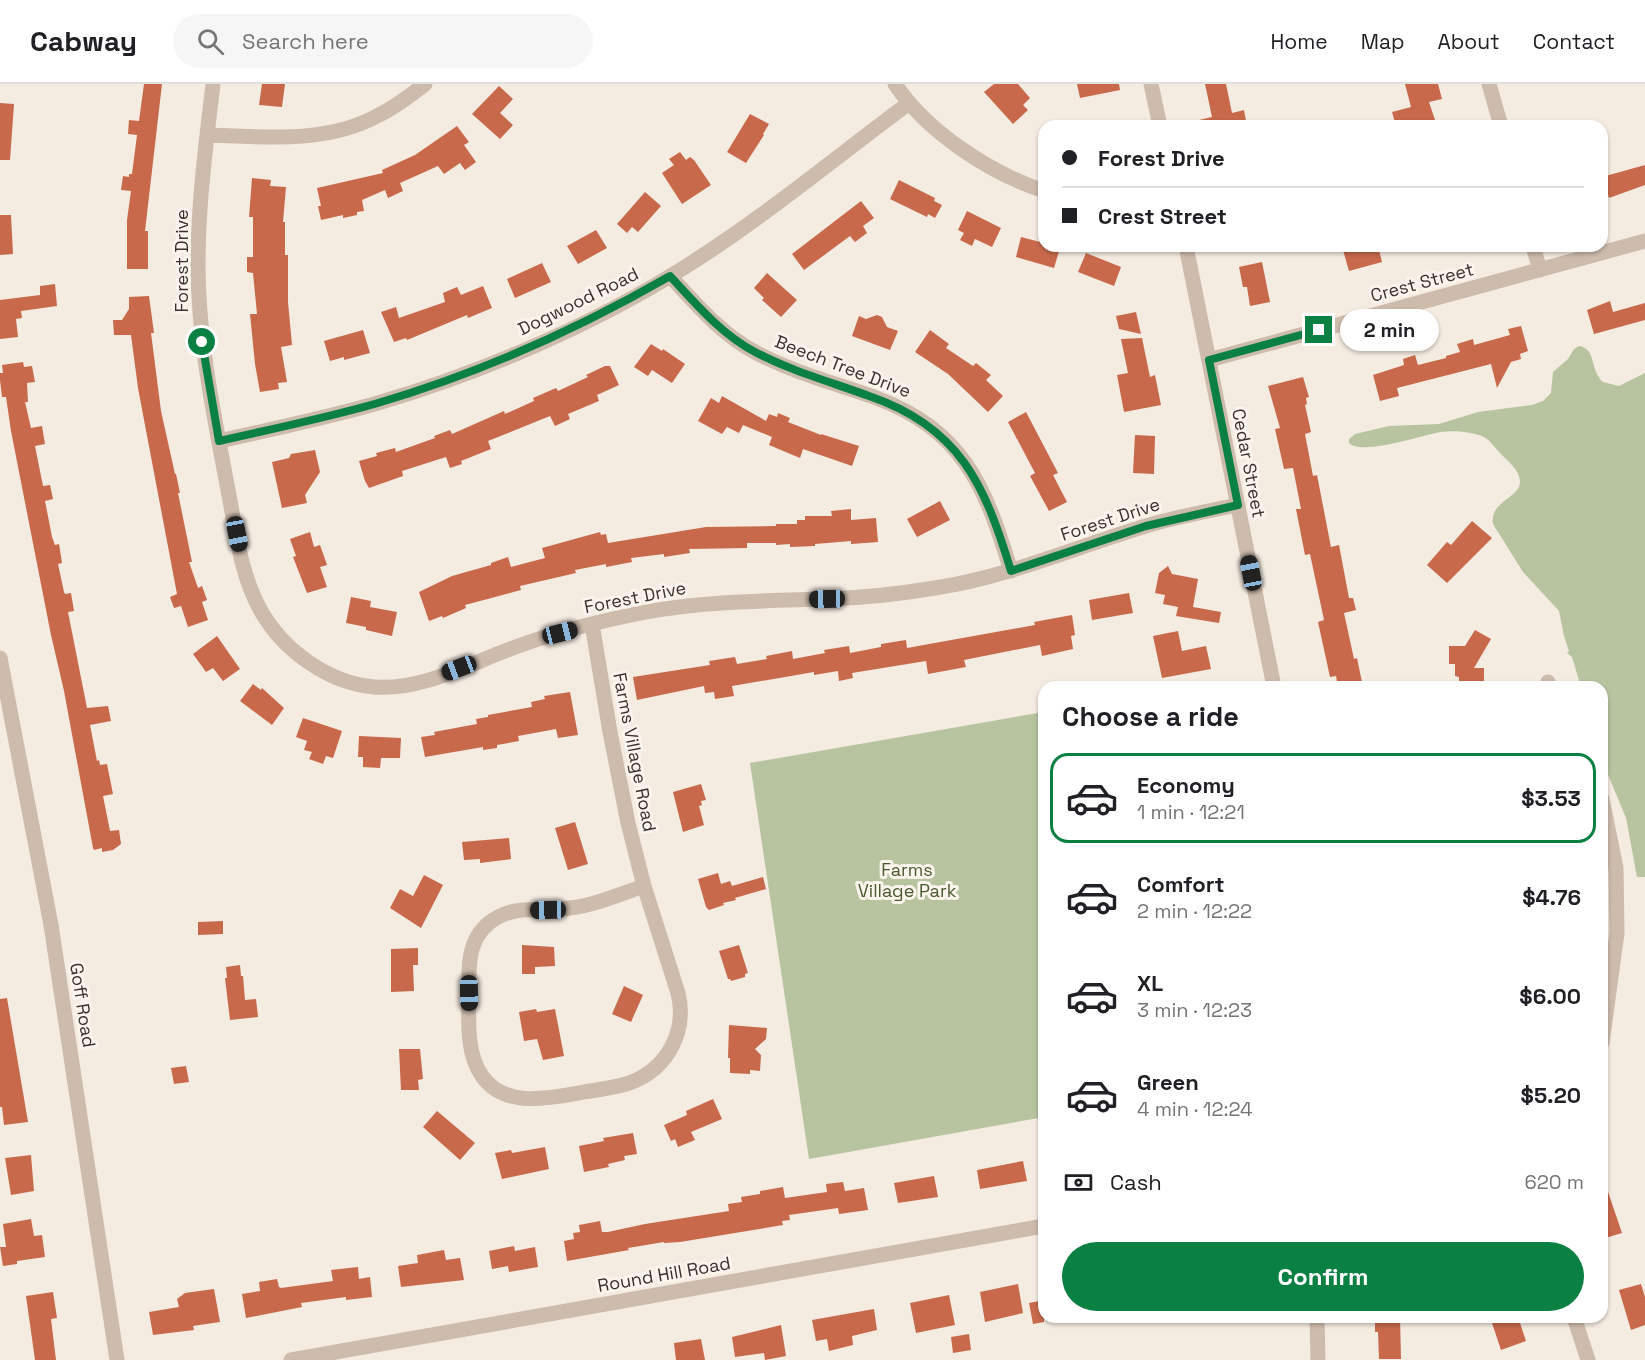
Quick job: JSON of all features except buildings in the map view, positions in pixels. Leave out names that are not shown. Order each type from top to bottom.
[{"type":"street","name":"Forest Drive","points":[[213,84],[199,221],[198,283],[204,361],[241,557],[256,602],[277,633],[309,662],[333,676],[368,686],[406,685],[442,675],[528,642],[592,624],[650,612],[709,603],[850,598],[904,593],[957,584],[1011,571],[1146,526],[1238,505]]},
{"type":"street","points":[[207,135],[304,136],[348,128],[379,116],[425,84]]},
{"type":"street","points":[[895,84],[909,103],[936,129],[1000,171],[1038,188]]},
{"type":"street","points":[[1150,84],[1159,120]]},
{"type":"street","points":[[1489,84],[1499,120]]},
{"type":"street","name":"Dogwood Road","points":[[219,441],[339,413],[441,382],[552,337],[618,305],[670,276],[746,226],[909,103]]},
{"type":"street","name":"Crest Street","points":[[1608,251],[1645,241]]},
{"type":"street","name":"Cedar Street","points":[[1187,252],[1273,681]]},
{"type":"street","points":[[1535,252],[1540,270]]},
{"type":"street","name":"Crest Street","points":[[1209,360],[1605,252]]},
{"type":"street","name":"Beech Tree Drive","points":[[670,276],[717,325],[755,352],[804,374],[895,406],[917,417],[936,431],[962,458],[981,488],[1011,571]]},
{"type":"street","name":"Farms Village Road","points":[[592,624],[619,777],[644,886],[681,1006],[679,1030],[666,1057],[656,1067],[637,1079],[595,1090],[548,1098],[525,1099],[509,1096],[494,1089],[482,1077],[478,1069],[470,1039],[469,961],[472,947],[480,932],[494,920],[508,913],[578,907],[644,886]]},
{"type":"street","name":"Goff Road","points":[[0,658],[4,702],[32,816],[57,965],[117,1360]]},
{"type":"street","points":[[1608,829],[1616,868],[1617,933],[1608,999]]},
{"type":"street","name":"Round Hill Road","points":[[291,1360],[1038,1227]]},
{"type":"street","points":[[1317,1323],[1318,1360]]},
{"type":"street","points":[[1576,1323],[1588,1360]]},
{"type":"green space","points":[[1579,346],[1588,351],[1603,382],[1619,386],[1645,373],[1645,877],[1637,877],[1626,818],[1608,774],[1608,681],[1579,681],[1572,657],[1567,653],[1569,651],[1559,611],[1523,572],[1493,524],[1496,510],[1519,487],[1520,481],[1516,470],[1488,440],[1467,432],[1441,432],[1379,446],[1356,446],[1349,443],[1349,439],[1355,434],[1389,426],[1439,424],[1478,412],[1532,405],[1543,401],[1551,393],[1553,372],[1568,359],[1574,349]]},
{"type":"green space","name":"Farms Village Park","points":[[1038,713],[1038,1118],[809,1159],[750,763]]},
{"type":"route","points":[[202,342],[219,441],[377,403],[441,382],[552,337],[618,305],[670,276],[717,325],[755,352],[804,374],[895,406],[927,423],[962,458],[981,488],[1011,571],[1146,526],[1238,505],[1209,360],[1319,330]]}]
